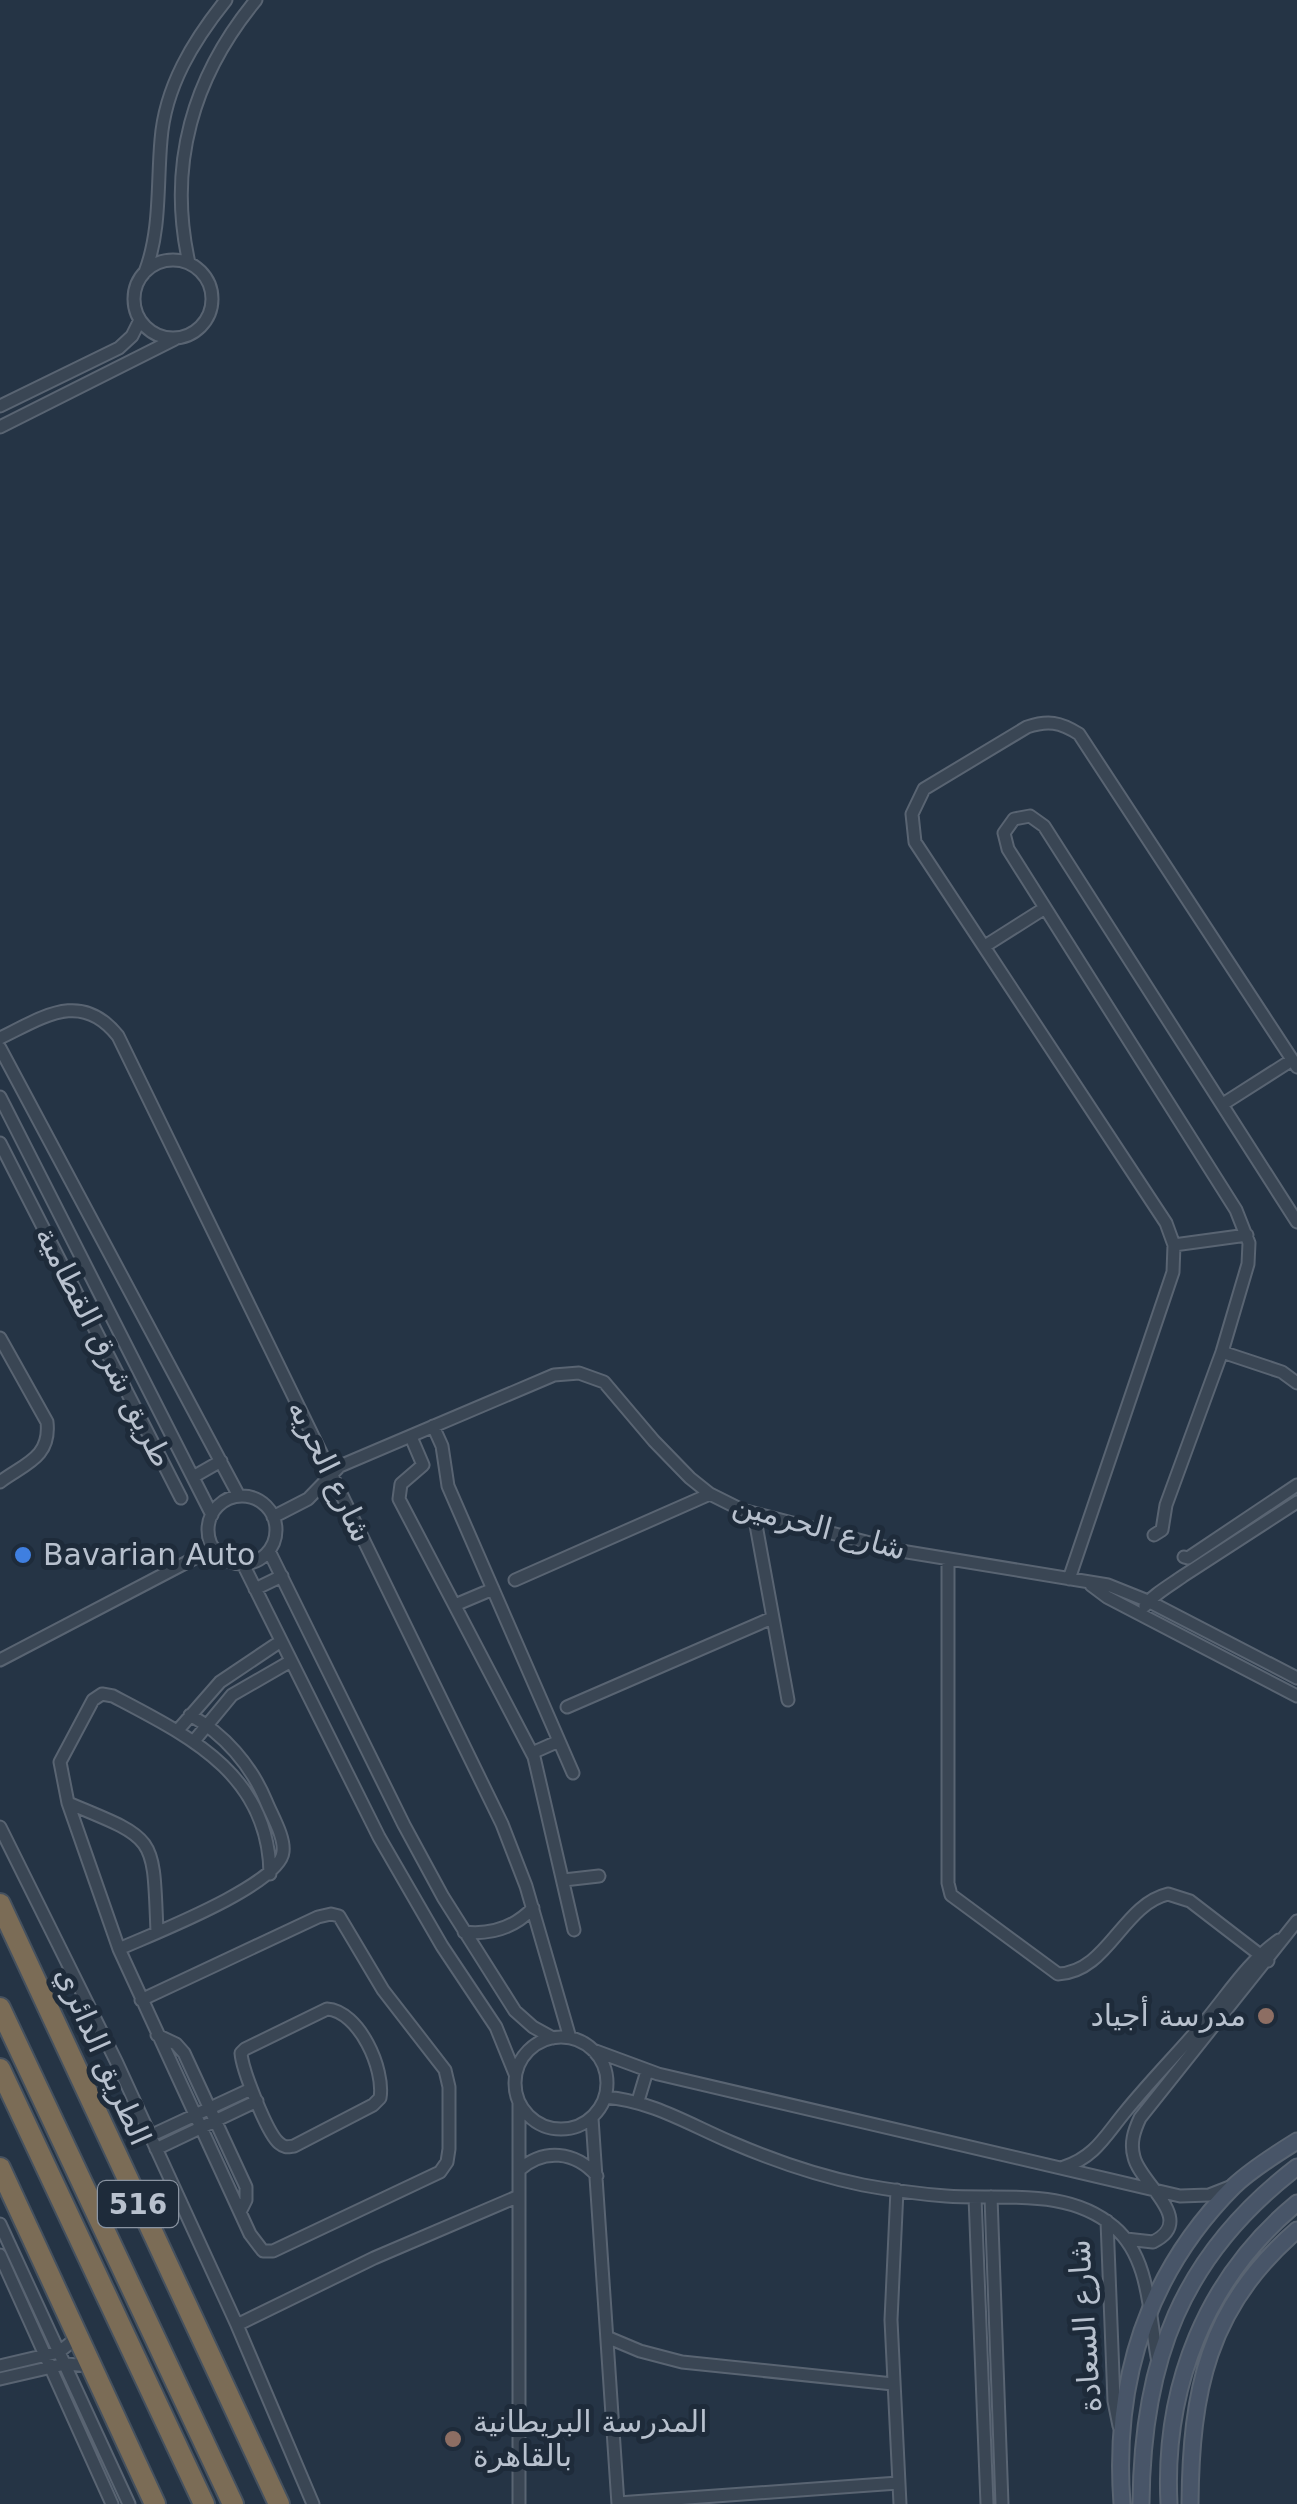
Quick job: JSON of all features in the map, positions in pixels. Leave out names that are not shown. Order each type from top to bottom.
[{"type":"highway","name":"الطريق الدائري","points":[[0,1904],[279,2504]]},
{"type":"highway","name":"516","points":[[0,2008],[233,2504]]},
{"type":"highway","name":"516","points":[[0,2069],[204,2504]]},
{"type":"highway","points":[[0,2168],[155,2504]]},
{"type":"street","points":[[175,339],[155,334],[140,320],[134,295],[154,244],[166,110],[196,40],[226,0]]},
{"type":"street","points":[[189,263],[180,197],[188,124],[222,47],[256,0]]},
{"type":"street","points":[[0,427],[175,339],[197,332],[213,301],[207,278],[189,263],[165,260],[144,272]]},
{"type":"street","points":[[0,406],[119,348],[132,336],[140,320]]},
{"type":"street","points":[[1069,1579],[1173,1272],[1174,1245],[1166,1223],[915,842],[912,828],[916,801],[924,789],[1027,726],[1063,724],[1078,734],[1294,1064],[1222,1104]]},
{"type":"street","points":[[1154,1535],[1162,1530],[1166,1504],[1222,1352],[1248,1264],[1247,1235],[1236,1210],[1004,841],[1008,825],[1022,816],[1030,816],[1044,826],[1297,1222]]},
{"type":"street","points":[[985,946],[1045,908]]},
{"type":"street","name":"شارع الحريه","points":[[0,1038],[52,1013],[68,1010],[92,1014],[112,1030],[502,1824],[533,1908],[570,2038]]},
{"type":"street","points":[[0,1048],[240,1496]]},
{"type":"street","points":[[0,1097],[212,1514]]},
{"type":"street","name":"طريق شرق القطامية","points":[[0,1143],[181,1498]]},
{"type":"street","points":[[34,1165],[56,1153]]},
{"type":"street","points":[[1174,1245],[1247,1235]]},
{"type":"street","points":[[0,1338],[48,1430],[42,1454],[4,1476]]},
{"type":"street","points":[[1222,1352],[1282,1372],[1297,1383]]},
{"type":"street","name":"شارع الحرمين","points":[[274,1517],[308,1499],[340,1466],[554,1375],[579,1373],[604,1382],[614,1391],[654,1442],[710,1494],[754,1514],[900,1551],[1108,1585],[1148,1600],[1160,1615],[1297,1696]]},
{"type":"street","points":[[433,1426],[442,1446],[448,1486],[573,1773]]},
{"type":"street","points":[[410,1437],[423,1466],[403,1481],[398,1495],[540,1772],[574,1930]]},
{"type":"street","points":[[193,1478],[221,1462]]},
{"type":"street","points":[[1184,1557],[1188,1558],[1297,1484]]},
{"type":"street","points":[[515,1580],[710,1494]]},
{"type":"street","points":[[240,1496],[260,1501],[274,1517],[276,1534],[262,1558],[243,1564],[226,1560],[214,1548],[208,1532],[212,1514],[223,1502],[240,1496]]},
{"type":"street","points":[[1142,1613],[1148,1600],[1292,1505],[1281,1496]]},
{"type":"street","points":[[1265,1506],[1273,1518]]},
{"type":"street","points":[[754,1514],[788,1700]]},
{"type":"street","points":[[0,1660],[214,1548]]},
{"type":"street","points":[[269,1550],[404,1824],[464,1932],[515,2010],[553,2038]]},
{"type":"street","points":[[948,1559],[951,1895],[1058,1974],[1086,1966],[1146,1905],[1168,1894],[1190,1901],[1263,1958]]},
{"type":"street","points":[[243,1564],[399,1874],[496,2026],[516,2074],[519,2504]]},
{"type":"street","points":[[255,1589],[282,1576]]},
{"type":"street","name":"شارع الحرمين","points":[[1091,1585],[1142,1613],[1160,1615],[1297,1678]]},
{"type":"street","points":[[455,1606],[493,1589]]},
{"type":"street","points":[[1160,1615],[1166,1591]]},
{"type":"street","points":[[567,1707],[772,1618]]},
{"type":"street","points":[[178,1730],[230,1674],[281,1641]]},
{"type":"street","points":[[194,1741],[242,1688],[291,1661]]},
{"type":"street","points":[[141,2000],[318,1917],[335,1914],[345,1923],[383,1990],[445,2070],[450,2149],[447,2162],[436,2175],[269,2252],[256,2244],[141,2000],[119,1949],[68,1803],[60,1762],[96,1697],[113,1696],[178,1730],[220,1761],[250,1801],[267,1842],[270,1874]]},
{"type":"street","points":[[119,1949],[256,1886],[280,1862],[283,1846],[263,1795],[244,1764],[206,1724],[190,1715]]},
{"type":"street","points":[[532,1753],[559,1741]]},
{"type":"street","points":[[250,1801],[263,1795]]},
{"type":"street","points":[[68,1803],[130,1829],[146,1844],[154,1866],[157,1932]]},
{"type":"street","points":[[0,1826],[102,2030],[237,2325],[313,2504]]},
{"type":"street","points":[[564,1880],[599,1876]]},
{"type":"street","points":[[464,1932],[506,1928],[533,1908]]},
{"type":"street","points":[[1064,2167],[1090,2156],[1100,2146],[1123,2114],[1297,1921]]},
{"type":"street","points":[[1126,2239],[1154,2242],[1170,2228],[1170,2213],[1134,2160],[1132,2145],[1140,2118],[1263,1958]]},
{"type":"street","points":[[326,2009],[343,2014],[361,2036],[382,2088],[373,2105],[290,2147],[277,2140],[254,2095],[241,2060],[242,2051],[326,2009]]},
{"type":"street","points":[[496,2026],[515,2010]]},
{"type":"street","points":[[158,2035],[182,2049],[213,2114],[246,2186],[246,2200],[240,2212]]},
{"type":"street","points":[[516,2074],[528,2050],[553,2038],[570,2038],[647,2071],[1195,2196],[1236,2184],[1297,2140]]},
{"type":"street","points":[[519,2103],[538,2124],[552,2129],[580,2126],[592,2118],[605,2097],[606,2072],[593,2050]]},
{"type":"street","points":[[638,2101],[647,2071]]},
{"type":"street","points":[[153,2142],[254,2095]]},
{"type":"street","points":[[605,2097],[638,2101],[799,2168],[864,2185],[1069,2203],[1106,2221],[1126,2239],[1140,2266],[1158,2362]]},
{"type":"street","points":[[592,2118],[618,2504],[898,2483]]},
{"type":"street","points":[[519,2170],[542,2156],[559,2155],[584,2164],[596,2176]]},
{"type":"street","name":"شارع السعادة","points":[[1142,2504],[1149,2397],[1178,2311],[1204,2264],[1249,2207],[1297,2167]]},
{"type":"street","points":[[1122,2504],[1120,2428],[1126,2386],[1148,2312],[1184,2247],[1236,2184]]},
{"type":"street","points":[[897,2190],[891,2320],[900,2504]]},
{"type":"street","points":[[237,2325],[374,2258],[519,2196]]},
{"type":"street","points":[[974,2196],[987,2504]]},
{"type":"street","points":[[990,2197],[1002,2504]]},
{"type":"street","points":[[1169,2499],[1183,2368],[1209,2307],[1246,2252],[1297,2202]]},
{"type":"street","name":"شارع السعادة","points":[[1106,2221],[1114,2401],[1120,2428]]},
{"type":"street","points":[[0,2224],[130,2504]]},
{"type":"street","points":[[1190,2504],[1195,2406],[1212,2345],[1242,2290],[1297,2230]]},
{"type":"street","points":[[0,2255],[112,2504]]},
{"type":"street","points":[[62,2358],[79,2336]]},
{"type":"street","points":[[609,2338],[682,2362],[892,2384]]},
{"type":"street","points":[[0,2379],[62,2358],[92,2366]]},
{"type":"street","points":[[0,2366],[48,2362]]},
{"type":"street","points":[[1143,2449],[1158,2456],[1172,2444]]},
{"type":"street","points":[[1142,2481],[1158,2479],[1169,2499]]},
{"type":"street","points":[[818,2490],[818,2504]]},
{"type":"place","name":"Bavarian Auto","points":[[23,1555]]},
{"type":"place","name":"مدرسة أجياد","points":[[1266,2016]]},
{"type":"place","name":"المدرسة البريطانية بالقاهرة","points":[[453,2439]]}]
